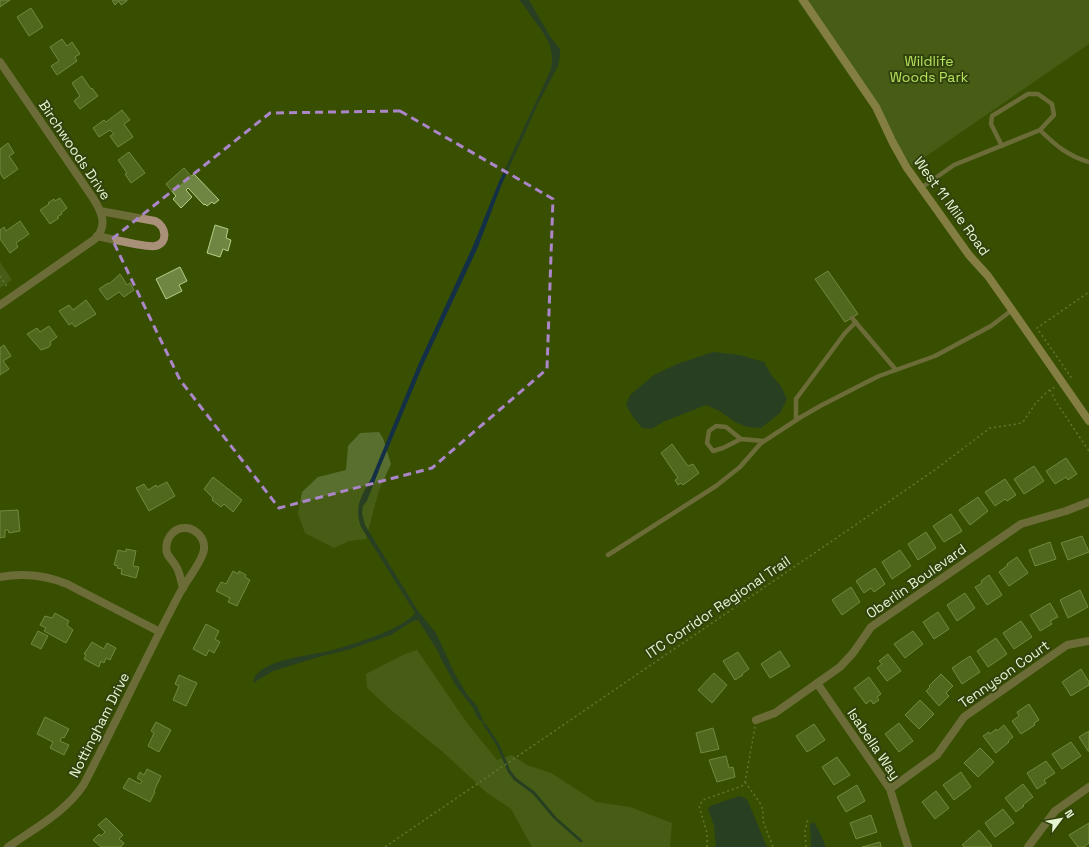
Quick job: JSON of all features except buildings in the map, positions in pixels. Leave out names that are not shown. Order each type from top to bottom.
[{"type":"street","name":"West 11 Mile Road","points":[[803,0],[876,107],[907,168],[969,255],[988,276],[1089,421]]},
{"type":"street","name":"Birchwoods Drive","points":[[0,62],[94,198],[100,211],[103,223],[97,236]]},
{"type":"street","points":[[0,305],[97,236],[152,247],[161,243],[165,236],[162,225],[155,221],[100,211]]},
{"type":"street","name":"Oberlin Boulevard","points":[[756,720],[775,713],[840,667],[854,653],[872,627],[1021,524],[1066,511],[1089,502]]},
{"type":"street","name":"Nottingham Drive","points":[[8,847],[60,811],[78,793],[90,774],[160,632],[203,554],[204,548],[201,537],[191,529],[184,528],[172,533],[166,544],[169,557],[177,567],[183,588]]},
{"type":"street","points":[[0,578],[18,575],[42,576],[55,579],[160,632]]},
{"type":"street","name":"Tennyson Court","points":[[890,789],[937,755],[964,717],[1067,646],[1089,641]]},
{"type":"street","name":"Isabella Way","points":[[817,683],[890,789],[908,847]]},
{"type":"street","points":[[1028,847],[1055,811],[1089,787]]},
{"type":"lane","points":[[921,188],[954,165],[1002,146],[1040,130],[1054,115],[1052,104],[1038,94],[1028,94],[992,116],[991,124],[1002,146]]},
{"type":"lane","points":[[1040,130],[1059,148],[1076,158],[1089,162]]},
{"type":"lane","points":[[608,556],[698,498],[740,468],[752,452],[763,441],[822,404],[863,384],[935,356],[992,326],[1012,310]]},
{"type":"lane","points":[[796,420],[796,400],[854,320],[896,370]]},
{"type":"lane","points":[[741,439],[726,427],[716,426],[709,431],[707,443],[713,451],[741,439],[763,441]]},
{"type":"path","points":[[0,276],[14,296]]},
{"type":"path","points":[[1067,379],[1071,376],[1037,328],[1089,292]]},
{"type":"path","name":"ITC Corridor Regional Trail","points":[[385,847],[936,469],[990,428],[1023,422],[1035,404],[1057,385]]},
{"type":"path","points":[[1050,390],[1056,402],[1089,451]]},
{"type":"path","points":[[707,847],[707,833],[699,806],[703,800],[742,786],[745,782],[756,720]]},
{"type":"path","points":[[745,782],[760,803],[763,810],[763,820],[773,847]]},
{"type":"path","points":[[806,847],[805,832],[808,818]]},
{"type":"highlighted area","points":[[400,111],[553,199],[547,369],[432,468],[279,508],[180,380],[112,239],[270,113]]},
{"type":"green space","name":"Wildlife Woods Park","points":[[797,0],[1089,0],[1089,44],[912,166]]},
{"type":"green space","points":[[0,262],[12,280],[0,288]]},
{"type":"green space","points":[[379,432],[383,438],[391,464],[379,490],[366,539],[349,541],[334,548],[305,533],[298,514],[302,492],[318,477],[346,470],[348,446],[360,433]]},
{"type":"green space","points":[[417,650],[467,723],[497,760],[512,755],[527,765],[551,773],[596,802],[630,807],[672,823],[670,847],[532,847],[511,809],[486,792],[443,752],[391,710],[367,688],[366,674],[405,654]]},
{"type":"water","points":[[519,0],[529,0],[550,36],[560,49],[558,66],[538,104],[501,186],[478,247],[423,365],[367,501],[363,506],[362,513],[365,525],[418,611],[436,633],[454,672],[466,693],[477,706],[485,725],[477,717],[473,708],[456,686],[439,653],[418,620],[413,621],[391,635],[351,649],[273,671],[253,683],[256,675],[263,669],[273,664],[329,651],[362,641],[400,625],[415,613],[361,527],[358,508],[419,363],[473,246],[498,184],[551,69],[551,48],[542,31]]},
{"type":"water","points":[[713,352],[740,355],[764,362],[772,376],[781,386],[787,399],[780,413],[761,428],[747,427],[735,422],[721,412],[706,405],[663,422],[651,429],[642,428],[626,405],[630,395],[654,375],[677,364]]},
{"type":"water","points":[[739,796],[747,799],[767,847],[716,847],[714,825],[708,810],[710,806]]},
{"type":"water","points":[[814,822],[826,847],[811,847],[810,824]]},
{"type":"waterway","points":[[485,725],[498,745],[509,771],[515,779],[534,793],[555,818],[581,841]]}]
